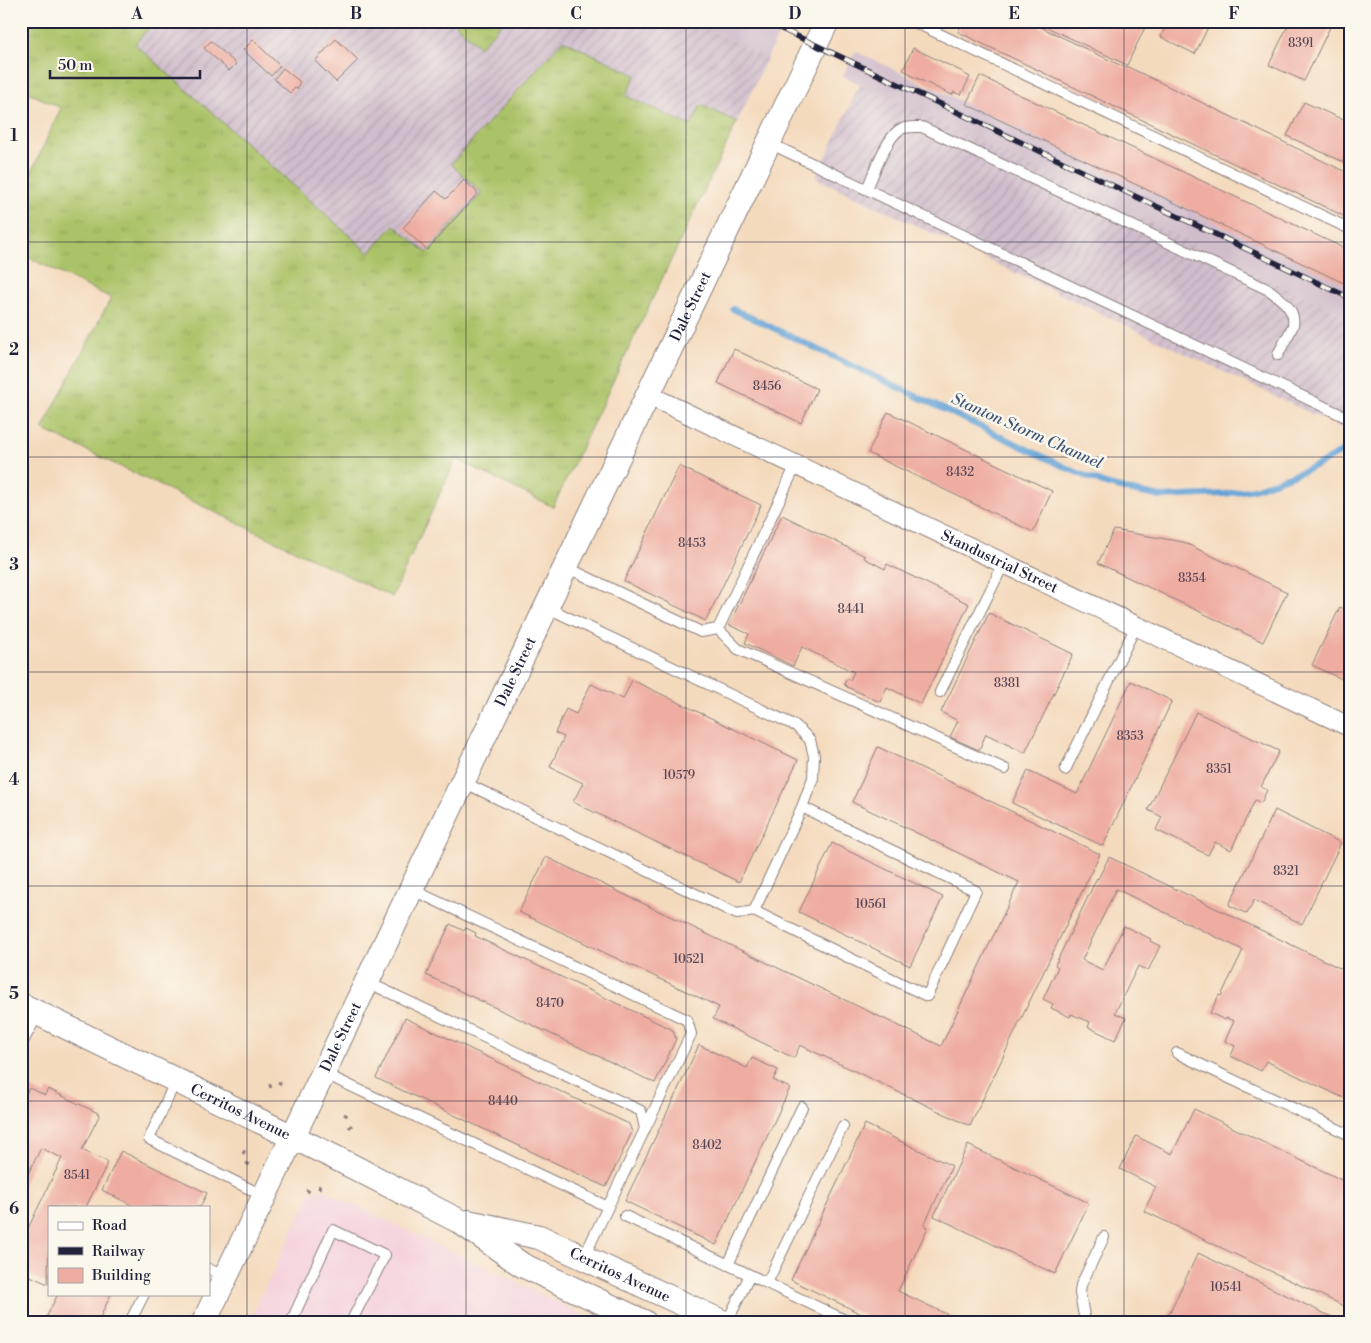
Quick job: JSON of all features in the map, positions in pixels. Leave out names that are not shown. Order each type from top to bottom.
[{"type":"street","name":"Dale Street","points":[[204,1322],[217,1273],[264,1196],[827,21]]},
{"type":"street","name":"Standustrial Street","points":[[648,395],[1350,727]]},
{"type":"street","name":"Cerritos Avenue","points":[[30,1009],[293,1136],[459,1220],[522,1265],[644,1322]]},
{"type":"street","name":"Cerritos Avenue","points":[[459,1220],[539,1237],[722,1322]]},
{"type":"lane","points":[[912,21],[1350,229]]},
{"type":"lane","points":[[866,190],[889,141],[898,131],[907,127],[922,127],[1268,290],[1282,299],[1292,312],[1293,325],[1278,354]]},
{"type":"lane","points":[[769,143],[1350,419]]},
{"type":"lane","points":[[718,628],[796,465]]},
{"type":"lane","points":[[940,692],[1004,563]]},
{"type":"lane","points":[[566,566],[701,632],[718,628]]},
{"type":"lane","points":[[546,607],[796,726],[810,740],[814,756],[813,778],[802,807],[754,912]]},
{"type":"lane","points":[[1065,770],[1136,626]]},
{"type":"lane","points":[[718,628],[738,649],[1005,769]]},
{"type":"lane","points":[[463,782],[736,914],[754,912],[927,996],[976,891],[802,807]]},
{"type":"lane","points":[[411,889],[686,1020],[691,1034],[584,1257]]},
{"type":"lane","points":[[367,982],[641,1111],[645,1130]]},
{"type":"lane","points":[[21,1046],[30,1009]]},
{"type":"lane","points":[[1177,1053],[1350,1135]]},
{"type":"lane","points":[[323,1073],[608,1207]]},
{"type":"lane","points":[[176,1080],[149,1139],[264,1196]]},
{"type":"lane","points":[[728,1265],[802,1107]]},
{"type":"lane","points":[[767,1283],[843,1126]]},
{"type":"lane","points":[[624,1216],[850,1322]]},
{"type":"lane","points":[[291,1322],[334,1230],[384,1255],[351,1322]]},
{"type":"lane","points":[[1084,1322],[1080,1293],[1081,1285],[1104,1237]]},
{"type":"lane","points":[[727,1322],[750,1275]]},
{"type":"lane","points":[[130,1322],[143,1296]]},
{"type":"path","points":[[278,1082],[285,1086]]},
{"type":"path","points":[[270,1084],[271,1090]]},
{"type":"path","points":[[344,1114],[349,1117]]},
{"type":"path","points":[[306,1190],[310,1192]]},
{"type":"shaded area","points":[[155,21],[452,21],[480,46],[504,21],[691,21],[767,58],[737,122],[701,105],[691,126],[626,96],[636,75],[452,164],[483,192],[427,253],[369,253],[135,44]]},
{"type":"shaded area","points":[[691,21],[785,21],[767,58]]},
{"type":"shaded area","points":[[855,51],[1350,286],[1350,318],[843,76]]},
{"type":"shaded area","points":[[860,84],[1350,318],[1350,432],[816,178]]},
{"type":"shaded area","points":[[321,1189],[599,1322],[249,1322],[311,1192]]},
{"type":"green space","points":[[21,21],[155,21],[135,44],[369,253],[394,225],[427,253],[482,193],[451,164],[563,40],[636,75],[626,96],[691,126],[701,105],[737,122],[553,507],[456,459],[392,597],[42,429],[111,298],[21,254],[21,195],[61,108],[21,89]]},
{"type":"green space","points":[[452,21],[504,21],[480,47]]},
{"type":"building","points":[[963,21],[1028,21],[1350,174],[1350,219],[958,32]]},
{"type":"building","points":[[1034,21],[1148,21],[1127,65]]},
{"type":"building","points":[[1168,21],[1211,21],[1195,54],[1161,37]]},
{"type":"building","points":[[1290,21],[1333,21],[1304,81],[1269,65]]},
{"type":"building","points":[[336,39],[358,60],[336,82],[315,61]]},
{"type":"building","points":[[253,40],[280,66],[271,76],[243,50]]},
{"type":"building","points":[[211,41],[236,64],[229,71],[204,48]]},
{"type":"building","points":[[913,48],[970,77],[961,95],[954,92],[952,95],[903,70]]},
{"type":"building","points":[[283,68],[300,82],[297,89],[295,88],[290,93],[274,79]]},
{"type":"building","points":[[980,76],[1350,251],[1350,286],[966,104]]},
{"type":"building","points":[[1304,102],[1350,123],[1350,165],[1287,136]]},
{"type":"building","points":[[464,180],[478,193],[427,250],[403,228],[436,191],[446,199]]},
{"type":"building","points":[[734,349],[817,389],[801,423],[718,383]]},
{"type":"building","points":[[888,412],[1052,491],[1033,532],[868,453]]},
{"type":"building","points":[[679,466],[761,505],[706,621],[624,581]]},
{"type":"building","points":[[782,515],[865,556],[864,558],[885,569],[887,564],[969,604],[921,704],[887,687],[880,702],[844,684],[847,679],[850,680],[854,672],[802,647],[793,666],[745,643],[749,634],[729,625]]},
{"type":"building","points":[[1114,530],[1183,542],[1287,592],[1263,642],[1098,563]]},
{"type":"building","points":[[1340,607],[1350,612],[1350,683],[1312,665]]},
{"type":"building","points":[[989,613],[1073,654],[1025,753],[986,734],[979,750],[950,737],[958,721],[941,712]]},
{"type":"building","points":[[632,680],[798,760],[739,882],[573,802],[583,783],[550,767],[564,737],[555,733],[566,709],[576,714],[591,684],[623,699]]},
{"type":"building","points":[[1131,681],[1172,701],[1103,846],[1012,803],[1028,771],[1077,794]]},
{"type":"building","points":[[1196,712],[1279,751],[1261,787],[1267,790],[1261,803],[1255,800],[1231,850],[1215,842],[1208,855],[1156,830],[1162,817],[1148,810]]},
{"type":"building","points":[[878,747],[1100,854],[970,1126],[800,1045],[794,1058],[713,1019],[719,1007],[519,912],[546,857],[941,1046],[1019,882],[852,802]]},
{"type":"building","points":[[1275,810],[1341,843],[1302,924],[1254,900],[1247,914],[1229,905]]},
{"type":"building","points":[[832,843],[943,897],[910,966],[799,912]]},
{"type":"building","points":[[1109,857],[1350,973],[1350,1101],[1266,1061],[1261,1071],[1231,1056],[1235,1046],[1225,1041],[1234,1021],[1226,1018],[1225,1020],[1210,1013],[1219,995],[1221,996],[1243,950],[1116,889],[1082,960],[1103,970],[1124,926],[1151,939],[1150,941],[1160,946],[1148,971],[1138,966],[1115,1013],[1126,1018],[1115,1040],[1088,1027],[1090,1022],[1071,1014],[1070,1017],[1051,1008],[1053,1004],[1043,999],[1058,967],[1055,965]]},
{"type":"building","points":[[450,924],[464,931],[466,928],[476,933],[475,936],[673,1030],[676,1039],[655,1083],[426,975]]},
{"type":"building","points":[[405,1018],[629,1124],[632,1132],[606,1187],[376,1078]]},
{"type":"building","points":[[699,1045],[747,1068],[752,1058],[778,1070],[773,1080],[790,1088],[716,1245],[625,1201]]},
{"type":"building","points":[[29,1088],[45,1095],[48,1089],[100,1114],[82,1150],[108,1162],[86,1206],[48,1206],[48,1284],[21,1272],[21,1243],[62,1158],[41,1148],[21,1188],[21,1104]]},
{"type":"building","points":[[1194,1109],[1350,1184],[1350,1293],[1344,1306],[1144,1211],[1156,1187],[1120,1169],[1136,1136],[1172,1154]]},
{"type":"building","points":[[865,1124],[952,1166],[924,1225],[928,1227],[898,1291],[963,1322],[878,1322],[791,1280]]},
{"type":"building","points":[[968,1145],[1089,1203],[1055,1274],[934,1216]]},
{"type":"building","points":[[121,1151],[207,1193],[200,1206],[133,1206],[102,1190]]},
{"type":"building","points":[[1198,1253],[1342,1322],[1165,1322]]},
{"type":"building","points":[[57,1296],[110,1296],[98,1322],[44,1322]]},
{"type":"waterway","name":"Stanton Storm Channel","points":[[733,309],[1069,469],[1105,484],[1132,491],[1161,497],[1225,494],[1254,489],[1322,463],[1350,447]]},
{"type":"railway","points":[[765,21],[1350,298]]}]
